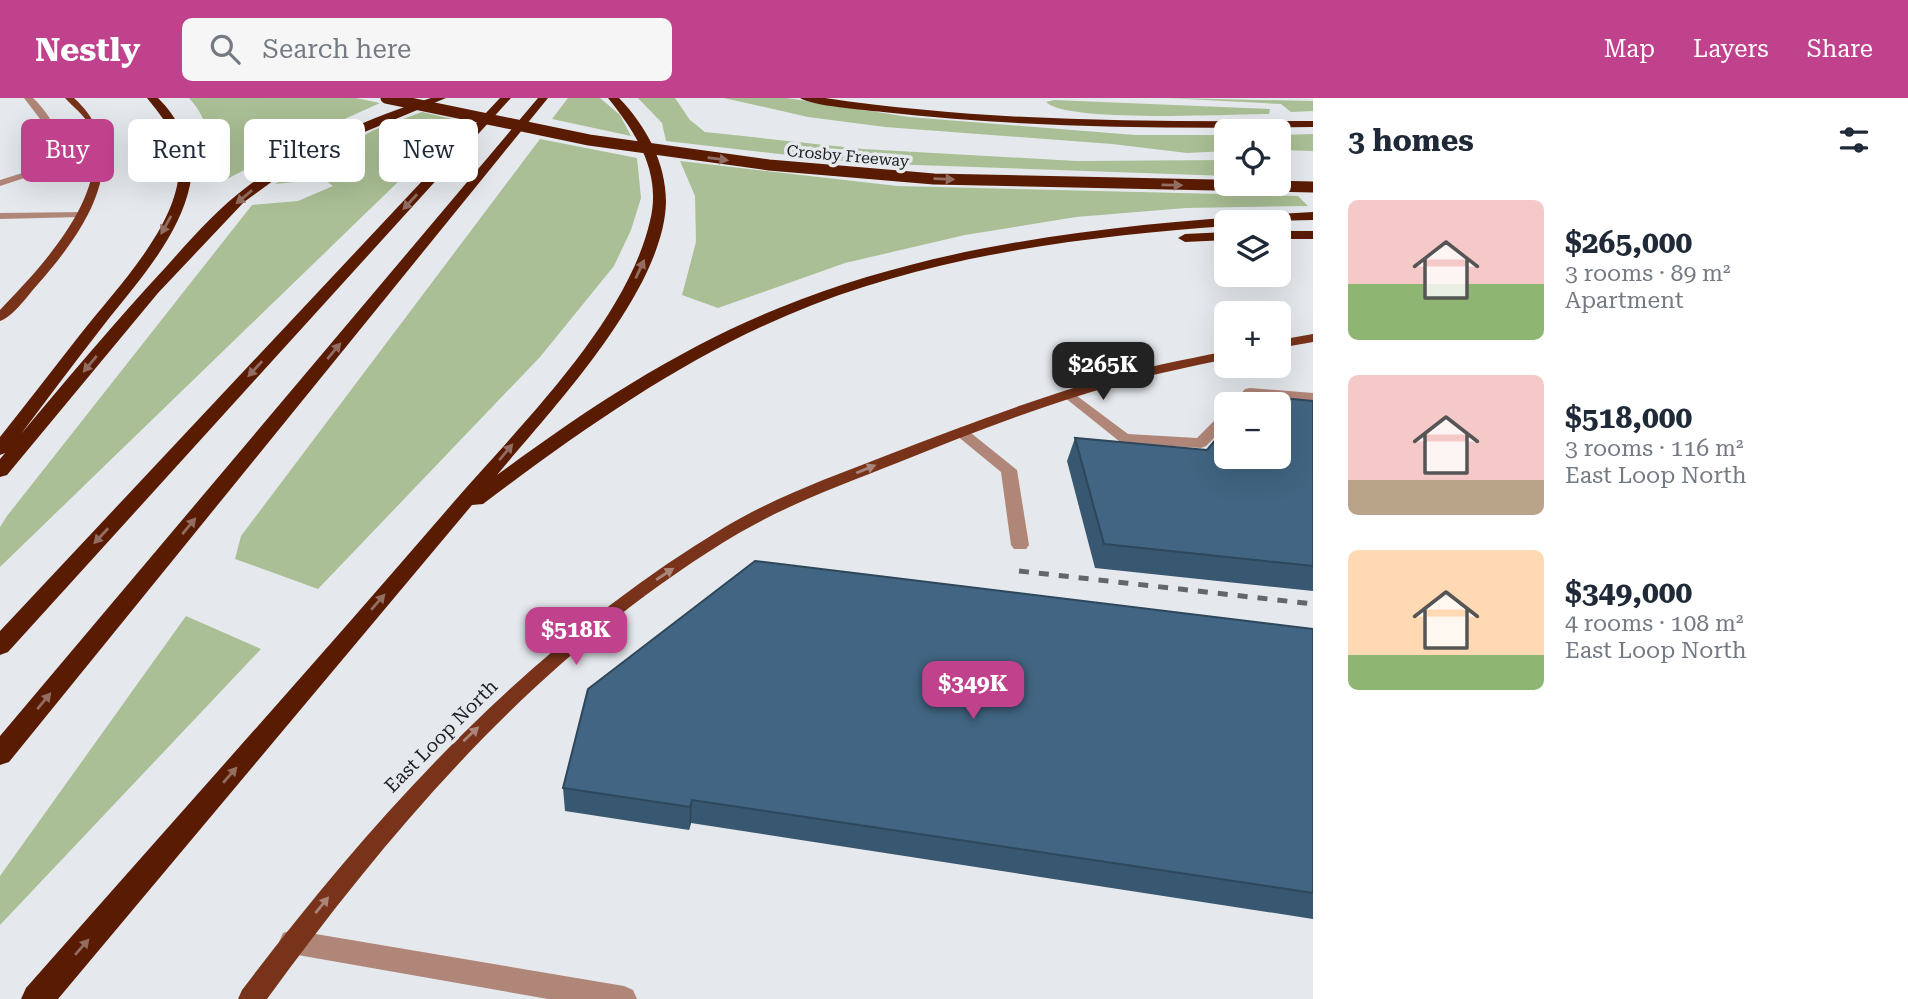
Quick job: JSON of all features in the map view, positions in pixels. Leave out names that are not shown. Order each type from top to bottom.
[{"type":"highway","points":[[0,449],[120,294],[159,238],[176,208],[184,184],[185,160],[181,139],[166,110],[152,98]]},
{"type":"highway","name":"Crosby Freeway","points":[[386,98],[589,140],[769,165],[984,181],[1313,187]]},
{"type":"highway","points":[[0,471],[150,291],[236,203],[261,182],[317,149],[412,107],[441,98]]},
{"type":"highway","points":[[0,646],[506,98]]},
{"type":"highway","points":[[0,754],[543,98]]},
{"type":"highway","points":[[37,999],[446,523],[553,394],[606,326],[630,290],[648,251],[657,221],[658,183],[646,143],[637,127],[613,98]]},
{"type":"highway","points":[[805,98],[972,119],[1110,126],[1313,124]]},
{"type":"highway","points":[[446,523],[597,412],[700,352],[786,311],[884,276],[1026,243],[1074,236],[1191,224],[1313,216]]},
{"type":"highway","points":[[1291,235],[1313,234]]},
{"type":"highway","points":[[884,276],[965,260],[1049,248],[1214,237]]},
{"type":"main road","points":[[0,317],[57,252],[75,227],[98,166],[94,128],[69,98]]},
{"type":"main road","points":[[1291,342],[1313,338]]},
{"type":"main road","name":"East Loop North","points":[[251,999],[292,942],[394,816],[460,744],[539,671],[641,590],[734,529],[834,482],[1069,394],[1214,358]]},
{"type":"lane","points":[[0,183],[59,165],[57,137],[45,114],[28,98]]},
{"type":"lane","points":[[0,216],[81,214]]},
{"type":"lane","points":[[1069,394],[1124,438],[1201,443],[1214,430]]},
{"type":"lane","points":[[1291,395],[1313,397]]},
{"type":"lane","points":[[967,430],[1009,470],[1020,545]]},
{"type":"lane","points":[[292,942],[624,999]]},
{"type":"green space","points":[[189,98],[356,98],[380,103],[345,119],[244,119],[244,170],[230,177],[230,119],[203,119]]},
{"type":"green space","points":[[568,98],[600,98],[620,115],[631,136],[552,119]]},
{"type":"green space","points":[[638,98],[675,98],[690,120],[705,132],[863,149],[1076,161],[1214,160],[1214,176],[859,163],[666,141],[662,123]]},
{"type":"green space","points":[[724,98],[787,98],[909,117],[1135,135],[1214,135],[1214,152],[1187,153],[1112,144],[885,127],[808,117]]},
{"type":"green space","points":[[1167,98],[1313,101],[1313,111],[1291,112],[1281,104]]},
{"type":"green space","points":[[1054,100],[1270,109],[1269,114],[1115,115],[1060,109],[1046,102]]},
{"type":"green space","points":[[422,112],[452,119],[403,119]]},
{"type":"green space","points":[[379,128],[379,182],[398,182],[0,567],[0,527],[7,516],[252,205],[298,201],[333,186],[327,182],[365,182],[365,135]]},
{"type":"green space","points":[[1313,134],[1313,151],[1291,150],[1291,135]]},
{"type":"green space","points":[[540,139],[637,158],[641,198],[631,230],[614,266],[540,357],[318,589],[235,559],[241,536]]},
{"type":"green space","points":[[680,161],[897,186],[1298,196],[1308,206],[1186,208],[1076,217],[965,235],[845,263],[718,308],[682,295],[696,242],[695,196]]},
{"type":"green space","points":[[186,616],[261,649],[0,925],[0,876]]},
{"type":"building","points":[[1291,399],[1313,401],[1313,566],[1104,544],[1075,438],[1207,450],[1214,442],[1214,469],[1291,469]]},
{"type":"building","points":[[755,561],[1313,629],[1313,893],[692,800],[690,807],[563,788],[588,689]]},
{"type":"railway","points":[[1019,571],[1313,604]]}]
